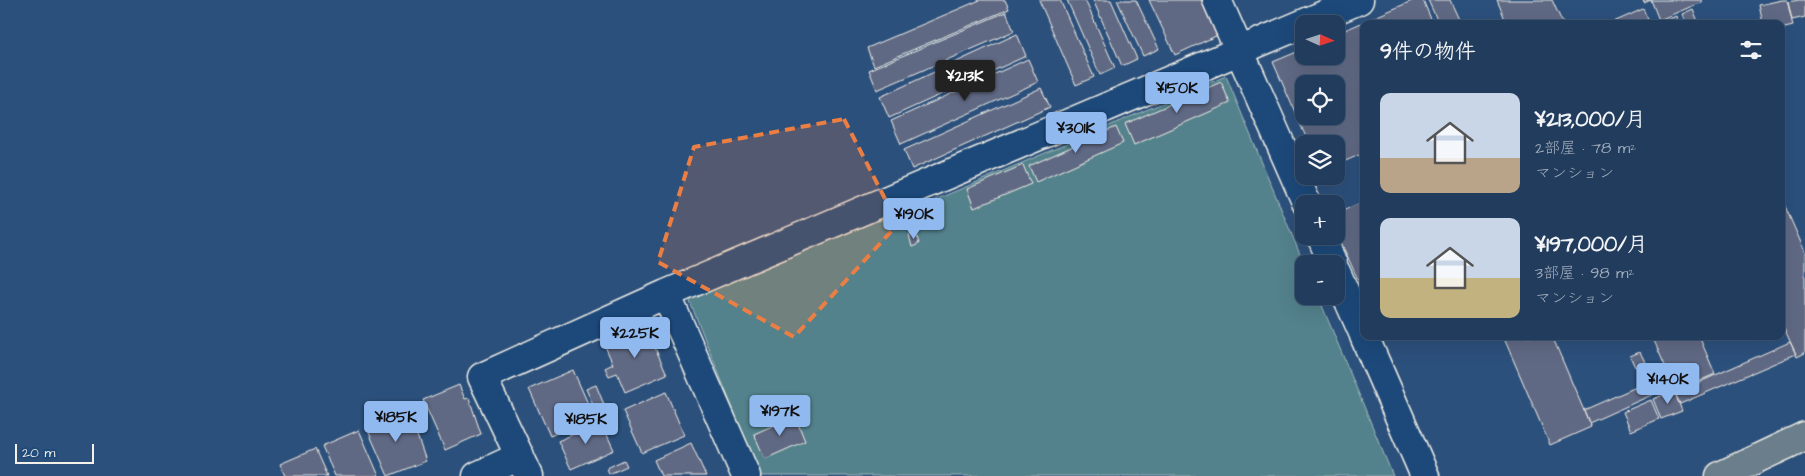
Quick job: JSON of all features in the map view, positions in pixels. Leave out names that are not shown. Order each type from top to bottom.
[{"type":"main road","points":[[1720,476],[1754,469],[1805,436]]},
{"type":"street","points":[[1217,0],[1303,195]]},
{"type":"street","points":[[477,476],[524,466],[482,377],[666,294],[1359,0]]},
{"type":"street","points":[[1345,293],[1360,327]]},
{"type":"street","points":[[666,294],[746,476]]},
{"type":"street","points":[[1366,340],[1425,476]]},
{"type":"highlighted area","points":[[844,119],[898,224],[794,337],[658,262],[694,147]]},
{"type":"green space","points":[[1226,76],[1300,255],[1295,255],[1295,305],[1322,305],[1393,476],[760,476],[690,302],[696,294],[863,222],[888,220]]},
{"type":"building","points":[[980,0],[1005,0],[1009,9],[874,66],[867,48]]},
{"type":"building","points":[[1039,0],[1060,0],[1094,77],[1076,85]]},
{"type":"building","points":[[1067,0],[1085,0],[1115,68],[1100,75]]},
{"type":"building","points":[[1093,0],[1111,0],[1137,59],[1122,66]]},
{"type":"building","points":[[1117,0],[1136,0],[1159,49],[1143,56]]},
{"type":"building","points":[[1149,0],[1201,0],[1218,35],[1175,55]]},
{"type":"building","points":[[1414,0],[1423,0],[1431,20],[1368,20]]},
{"type":"building","points":[[1428,0],[1450,0],[1459,20],[1437,20]]},
{"type":"building","points":[[1497,0],[1552,0],[1561,20],[1505,20]]},
{"type":"building","points":[[1651,0],[1701,0],[1702,2],[1659,20]]},
{"type":"building","points":[[1787,0],[1793,26],[1785,28],[1785,20],[1762,20],[1759,5]]},
{"type":"building","points":[[1805,0],[1805,17],[1792,20],[1788,2]]},
{"type":"building","points":[[1643,9],[1648,20],[1618,20]]},
{"type":"building","points":[[1693,9],[1697,20],[1684,20],[1682,14]]},
{"type":"building","points":[[1006,12],[1014,31],[877,90],[869,70]]},
{"type":"building","points":[[1676,16],[1678,20],[1667,20]]},
{"type":"building","points":[[1360,24],[1360,155],[1345,161],[1345,135],[1305,135],[1301,125],[1345,125],[1345,75],[1295,75],[1295,112],[1273,62],[1295,53],[1295,65],[1345,65],[1345,30]]},
{"type":"building","points":[[1017,34],[1026,56],[889,118],[880,97]]},
{"type":"building","points":[[1028,59],[1038,82],[901,144],[891,121]]},
{"type":"building","points":[[1221,82],[1230,103],[1134,145],[1125,124]]},
{"type":"building","points":[[1041,88],[1050,107],[912,169],[904,150]]},
{"type":"building","points":[[1116,127],[1123,143],[1036,182],[1029,166]]},
{"type":"building","points":[[1023,165],[1031,184],[974,208],[967,189]]},
{"type":"building","points":[[1360,203],[1360,284],[1342,245],[1345,245],[1345,210]]},
{"type":"building","points":[[1785,206],[1805,252],[1805,353],[1797,357],[1785,330]]},
{"type":"building","points":[[916,233],[919,244],[912,247],[909,235]]},
{"type":"building","points":[[645,326],[667,374],[625,392],[617,373],[609,376],[605,368],[613,364],[604,344]]},
{"type":"building","points":[[1505,340],[1554,340],[1591,427],[1550,445]]},
{"type":"building","points":[[1654,340],[1701,340],[1715,374],[1676,391]]},
{"type":"building","points":[[1790,342],[1796,354],[1680,404],[1675,393]]},
{"type":"building","points":[[1640,352],[1645,362],[1635,367],[1630,356]]},
{"type":"building","points":[[573,370],[594,417],[550,436],[529,389]]},
{"type":"building","points":[[1668,373],[1674,385],[1589,423],[1584,410]]},
{"type":"building","points":[[459,385],[465,399],[469,398],[481,434],[445,450],[423,400]]},
{"type":"building","points":[[596,385],[607,412],[598,416],[586,389]]},
{"type":"building","points":[[1674,391],[1682,411],[1661,419],[1653,399]]},
{"type":"building","points":[[666,392],[684,435],[642,453],[623,411]]},
{"type":"building","points":[[1651,400],[1659,419],[1631,431],[1623,412]]},
{"type":"building","points":[[403,410],[410,425],[413,424],[426,461],[388,476],[366,426]]},
{"type":"building","points":[[795,416],[805,441],[765,459],[754,434]]},
{"type":"building","points":[[601,422],[614,450],[571,469],[558,441]]},
{"type":"building","points":[[359,430],[379,476],[335,476],[322,446]]},
{"type":"building","points":[[691,443],[706,476],[661,476],[654,460]]},
{"type":"building","points":[[315,449],[327,476],[285,476],[280,464]]},
{"type":"building","points":[[624,460],[627,466],[609,474],[607,468]]}]
